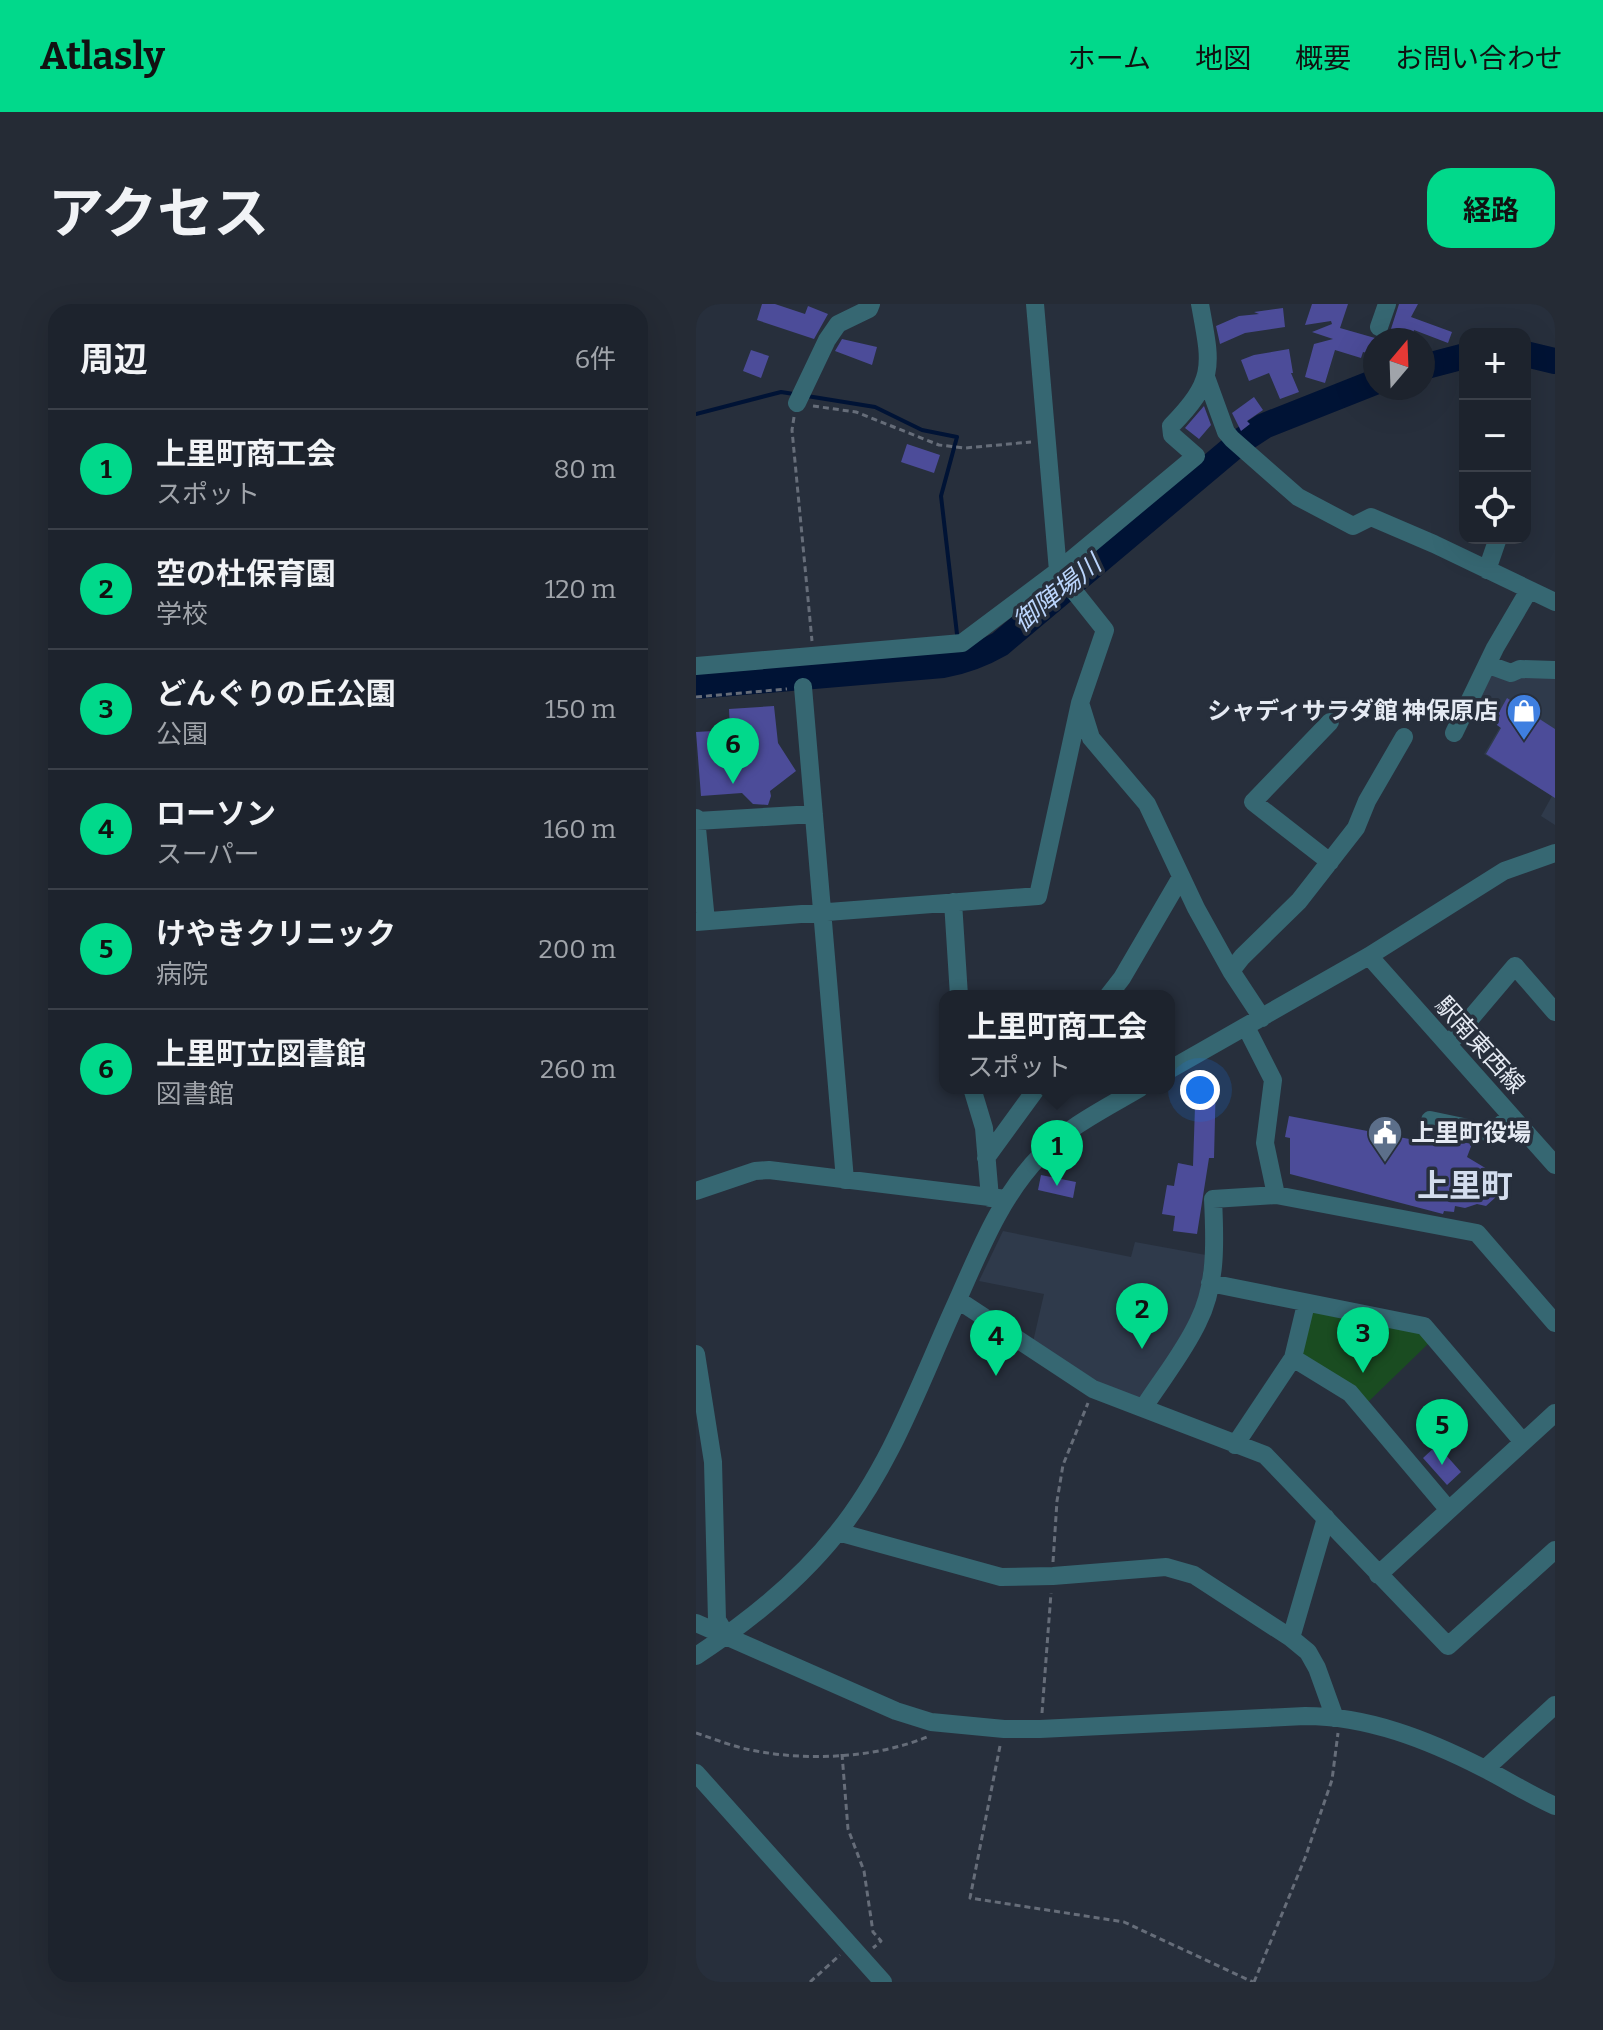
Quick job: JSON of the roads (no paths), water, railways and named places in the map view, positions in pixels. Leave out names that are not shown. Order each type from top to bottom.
[{"type":"street","points":[[797,403],[838,324],[869,309],[871,304]]},
{"type":"street","points":[[814,814],[697,820],[701,921],[1038,896],[1080,703],[1105,630],[1060,573],[1035,304]]},
{"type":"street","points":[[696,666],[962,643],[1060,573],[1196,456],[1172,435],[1171,426],[1193,404],[1210,364],[1200,304]]},
{"type":"street","points":[[1379,327],[1387,304]]},
{"type":"street","points":[[1206,377],[1226,432],[1298,497],[1353,526],[1371,517],[1555,602]]},
{"type":"street","points":[[1487,570],[1496,544]]},
{"type":"street","points":[[1454,733],[1495,648],[1529,590]]},
{"type":"street","points":[[1489,665],[1511,673],[1520,669],[1555,670]]},
{"type":"street","points":[[803,687],[845,1180]]},
{"type":"street","points":[[1080,703],[1091,738],[1147,804],[1254,1022],[1273,1080],[1265,1143],[1276,1195]]},
{"type":"street","points":[[1330,722],[1253,802],[1330,862]]},
{"type":"street","points":[[1231,971],[1299,901],[1356,828],[1367,801],[1404,737]]},
{"type":"street","points":[[1175,1062],[1254,1022],[1369,956],[1504,871],[1555,853]]},
{"type":"street","points":[[1117,990],[1181,877]]},
{"type":"street","points":[[953,902],[959,990]]},
{"type":"street","name":"駅南東西線","points":[[1369,956],[1555,1165]]},
{"type":"street","points":[[1448,1045],[1515,966],[1555,1012]]},
{"type":"street","points":[[974,1094],[984,1128],[986,1158],[998,1198]]},
{"type":"street","points":[[986,1158],[1033,1094]]},
{"type":"street","points":[[696,1656],[784,1589],[838,1532],[858,1505],[888,1452],[958,1300],[998,1198],[1059,1139],[1130,1094]]},
{"type":"street","points":[[1430,1120],[1492,1133],[1511,1116]]},
{"type":"street","points":[[696,1191],[755,1171],[769,1170],[998,1198]]},
{"type":"street","points":[[1144,1407],[1199,1321],[1210,1283],[1215,1245],[1213,1199],[1276,1195],[1477,1233],[1555,1323]]},
{"type":"street","points":[[1210,1283],[1424,1326],[1522,1441]]},
{"type":"street","points":[[958,1300],[1093,1389],[1265,1455],[1448,1646],[1552,1557]]},
{"type":"street","points":[[1235,1445],[1293,1358],[1306,1304]]},
{"type":"street","points":[[696,1354],[713,1462],[717,1620],[726,1635]]},
{"type":"street","points":[[1293,1358],[1350,1393],[1448,1509]]},
{"type":"street","points":[[1378,1575],[1555,1413]]},
{"type":"street","points":[[1291,1638],[1326,1518]]},
{"type":"street","points":[[838,1532],[1001,1577],[1166,1567],[1194,1575],[1308,1652],[1335,1718]]},
{"type":"street","points":[[696,1623],[896,1711],[931,1722],[1040,1729],[1305,1716],[1335,1718],[1426,1741],[1555,1806]]},
{"type":"street","points":[[1485,1769],[1555,1705]]},
{"type":"street","points":[[696,1773],[883,1982]]},
{"type":"waterway","name":"御陣場川","points":[[1531,355],[1555,361]]},
{"type":"waterway","name":"御陣場川","points":[[1435,364],[1459,358]]},
{"type":"waterway","name":"御陣場川","points":[[696,686],[943,665],[979,654],[1000,644],[1241,441],[1264,426],[1363,387]]},
{"type":"waterway","points":[[696,414],[781,392],[794,394]]},
{"type":"waterway","points":[[807,396],[875,407],[922,430],[957,437],[941,496],[957,634]]},
{"type":"waterway","points":[[961,651],[963,662]]},
{"type":"place","name":"シャディサラダ館 神保原店","points":[[1524,742]]},
{"type":"place","name":"上里町立図書館","points":[[733,784]]},
{"type":"place","name":"上里町役場","points":[[1385,1164]]},
{"type":"place","name":"上里町商工会","points":[[1057,1186]]},
{"type":"place","name":"空の杜保育園","points":[[1142,1349]]},
{"type":"place","name":"どんぐりの丘公園","points":[[1363,1373]]},
{"type":"place","name":"ローソン","points":[[996,1376]]},
{"type":"place","name":"けやきクリニック","points":[[1442,1465]]},
{"type":"district","name":"上里町","points":[[1465,1186]]}]
